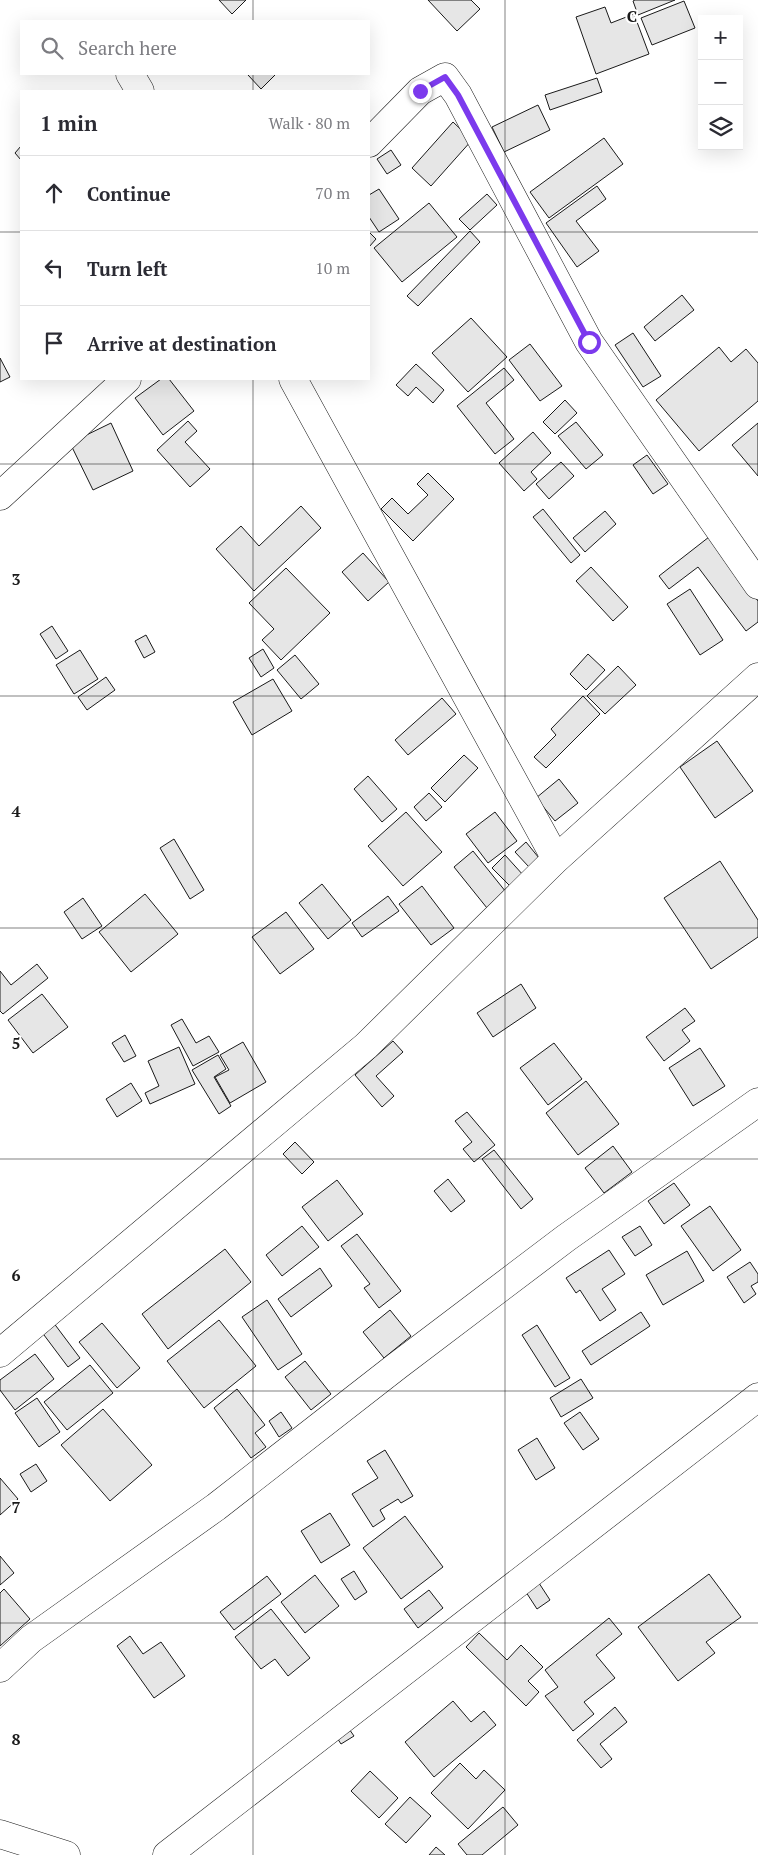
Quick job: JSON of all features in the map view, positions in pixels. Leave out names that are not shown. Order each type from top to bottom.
[{"type":"street","points":[[131,75],[139,90]]},
{"type":"street","points":[[370,142],[420,91],[445,77],[458,95],[589,342],[758,585]]},
{"type":"street","points":[[0,496],[126,380]]},
{"type":"street","points":[[294,380],[556,859]]},
{"type":"street","points":[[0,1353],[366,1046],[556,859],[758,677]]},
{"type":"street","points":[[0,1668],[32,1640],[216,1507],[566,1238],[758,1102]]},
{"type":"street","points":[[167,1855],[758,1397]]},
{"type":"street","points":[[0,1834],[66,1855]]},
{"type":"building","points":[[219,0],[246,0],[232,14]]},
{"type":"building","points":[[428,0],[471,0],[480,9],[457,31]]},
{"type":"building","points":[[675,0],[638,15],[633,1]]},
{"type":"building","points":[[684,1],[695,28],[652,45],[641,18]]},
{"type":"building","points":[[605,7],[611,23],[634,14],[649,54],[596,74],[576,17]]},
{"type":"building","points":[[248,75],[275,75],[261,89]]},
{"type":"building","points":[[597,78],[602,92],[550,110],[545,95]]},
{"type":"building","points":[[538,105],[550,130],[504,152],[492,127]]},
{"type":"building","points":[[453,122],[472,140],[431,186],[412,168]]},
{"type":"building","points":[[604,138],[623,164],[549,218],[530,192]]},
{"type":"building","points":[[20,147],[20,159],[15,153]]},
{"type":"building","points":[[391,150],[401,165],[387,174],[377,159]]},
{"type":"building","points":[[597,186],[606,199],[576,221],[599,251],[577,267],[546,223]]},
{"type":"building","points":[[379,189],[399,219],[379,232],[370,218],[370,194]]},
{"type":"building","points":[[487,194],[497,205],[470,230],[459,219]]},
{"type":"building","points":[[429,203],[457,237],[402,282],[374,248]]},
{"type":"building","points":[[470,231],[480,242],[418,306],[407,296]]},
{"type":"building","points":[[370,233],[376,239],[370,246]]},
{"type":"building","points":[[682,295],[694,310],[655,341],[644,327]]},
{"type":"building","points":[[471,318],[507,357],[468,392],[432,353]]},
{"type":"building","points":[[633,333],[661,376],[643,387],[615,345]]},
{"type":"building","points":[[530,344],[562,386],[540,401],[509,360]]},
{"type":"building","points":[[719,347],[731,362],[746,349],[758,363],[758,401],[699,451],[656,400]]},
{"type":"building","points":[[0,358],[10,377],[0,382]]},
{"type":"building","points":[[416,364],[444,390],[433,403],[416,387],[408,396],[396,385]]},
{"type":"building","points":[[504,368],[514,380],[486,403],[514,439],[495,454],[457,406]]},
{"type":"building","points":[[160,380],[170,380],[194,411],[163,435],[135,398]]},
{"type":"building","points":[[565,400],[577,413],[555,434],[543,422]]},
{"type":"building","points":[[188,421],[197,431],[185,442],[210,469],[190,487],[157,450]]},
{"type":"building","points":[[576,422],[603,455],[586,469],[558,436]]},
{"type":"building","points":[[111,423],[133,471],[93,490],[70,443]]},
{"type":"building","points":[[758,423],[758,476],[732,445]]},
{"type":"building","points":[[533,432],[551,453],[531,472],[537,479],[524,491],[499,463]]},
{"type":"building","points":[[647,455],[668,484],[653,494],[633,465]]},
{"type":"building","points":[[561,462],[574,476],[549,499],[536,484]]},
{"type":"building","points":[[428,473],[454,499],[413,541],[381,509],[392,498],[408,514],[428,495],[417,484]]},
{"type":"building","points":[[301,506],[321,528],[254,591],[216,549],[241,526],[259,546]]},
{"type":"building","points":[[543,509],[580,555],[571,563],[533,517]]},
{"type":"building","points":[[605,511],[616,524],[585,552],[573,538]]},
{"type":"building","points":[[709,537],[758,601],[758,622],[746,631],[698,567],[669,589],[659,576]]},
{"type":"building","points":[[363,553],[389,582],[368,601],[342,572]]},
{"type":"building","points":[[591,567],[628,607],[613,621],[576,581]]},
{"type":"building","points":[[286,568],[330,613],[281,660],[262,640],[274,629],[249,603]]},
{"type":"building","points":[[690,589],[723,640],[700,655],[667,604]]},
{"type":"building","points":[[52,626],[68,651],[56,659],[40,634]]},
{"type":"building","points":[[146,635],[155,652],[144,658],[135,641]]},
{"type":"building","points":[[263,649],[274,668],[261,677],[249,658]]},
{"type":"building","points":[[80,650],[98,679],[74,694],[56,665]]},
{"type":"building","points":[[588,654],[605,670],[586,690],[570,674]]},
{"type":"building","points":[[295,655],[319,684],[301,699],[277,670]]},
{"type":"building","points":[[618,666],[636,685],[605,714],[587,696]]},
{"type":"building","points":[[106,677],[115,690],[87,710],[78,697]]},
{"type":"building","points":[[273,679],[292,711],[252,735],[233,702]]},
{"type":"building","points":[[583,696],[600,714],[546,768],[534,757],[556,735],[551,729]]},
{"type":"building","points":[[442,698],[456,714],[408,755],[395,740]]},
{"type":"building","points":[[717,741],[753,791],[715,818],[680,767]]},
{"type":"building","points":[[464,755],[478,768],[445,802],[431,788]]},
{"type":"building","points":[[368,776],[397,809],[382,822],[354,789]]},
{"type":"building","points":[[559,779],[578,803],[555,821],[536,798]]},
{"type":"building","points":[[429,793],[442,807],[426,821],[414,807]]},
{"type":"building","points":[[406,812],[442,852],[403,886],[368,846]]},
{"type":"building","points":[[495,812],[517,841],[488,863],[466,834]]},
{"type":"building","points":[[174,839],[204,890],[190,899],[160,848]]},
{"type":"building","points":[[526,842],[539,858],[529,867],[515,852]]},
{"type":"building","points":[[473,851],[506,892],[487,908],[454,867]]},
{"type":"building","points":[[505,855],[524,876],[512,888],[492,868]]},
{"type":"building","points":[[720,861],[758,920],[758,937],[711,969],[664,898]]},
{"type":"building","points":[[322,884],[351,920],[328,939],[299,903]]},
{"type":"building","points":[[422,886],[454,928],[431,945],[399,904]]},
{"type":"building","points":[[145,894],[178,934],[131,972],[99,932]]},
{"type":"building","points":[[388,896],[399,911],[362,937],[352,923]]},
{"type":"building","points":[[83,898],[102,926],[82,939],[64,912]]},
{"type":"building","points":[[286,912],[314,949],[280,974],[252,937]]},
{"type":"building","points":[[37,964],[48,978],[3,1014],[0,1011],[0,971],[11,985]]},
{"type":"building","points":[[521,984],[536,1008],[493,1037],[477,1013]]},
{"type":"building","points":[[42,994],[68,1027],[33,1053],[8,1020]]},
{"type":"building","points":[[685,1008],[695,1021],[682,1030],[690,1041],[664,1061],[646,1037]]},
{"type":"building","points":[[182,1019],[196,1043],[209,1036],[219,1052],[193,1066],[171,1025]]},
{"type":"building","points":[[125,1035],[136,1056],[124,1062],[112,1043]]},
{"type":"building","points":[[393,1041],[403,1052],[376,1076],[394,1096],[382,1107],[355,1075]]},
{"type":"building","points":[[243,1042],[266,1082],[230,1103],[215,1077],[229,1070],[220,1055]]},
{"type":"building","points":[[554,1043],[582,1079],[548,1105],[520,1068]]},
{"type":"building","points":[[179,1047],[195,1084],[150,1104],[145,1093],[159,1086],[148,1061]]},
{"type":"building","points":[[700,1048],[725,1086],[693,1106],[669,1068]]},
{"type":"building","points":[[218,1055],[226,1069],[214,1077],[231,1106],[219,1114],[192,1070]]},
{"type":"building","points":[[586,1081],[619,1124],[578,1155],[546,1113]]},
{"type":"building","points":[[131,1083],[142,1101],[117,1117],[106,1099]]},
{"type":"building","points":[[467,1112],[495,1145],[474,1162],[463,1149],[472,1142],[455,1121]]},
{"type":"building","points":[[295,1142],[314,1162],[302,1174],[283,1154]]},
{"type":"building","points":[[613,1146],[632,1172],[604,1193],[585,1168]]},
{"type":"building","points":[[494,1150],[533,1199],[521,1209],[482,1159]]},
{"type":"building","points":[[448,1179],[465,1201],[451,1212],[434,1191]]},
{"type":"building","points":[[337,1180],[363,1214],[328,1241],[302,1207]]},
{"type":"building","points":[[674,1183],[690,1205],[664,1224],[648,1201]]},
{"type":"building","points":[[710,1206],[741,1250],[713,1271],[681,1226]]},
{"type":"building","points":[[302,1226],[319,1247],[282,1276],[266,1255]]},
{"type":"building","points":[[640,1226],[652,1245],[635,1256],[622,1237]]},
{"type":"building","points":[[357,1234],[401,1291],[379,1308],[364,1288],[370,1284],[341,1246]]},
{"type":"building","points":[[225,1249],[251,1282],[168,1349],[142,1314]]},
{"type":"building","points":[[609,1250],[625,1274],[602,1289],[616,1310],[600,1321],[580,1290],[576,1293],[566,1278]]},
{"type":"building","points":[[687,1251],[704,1281],[663,1305],[646,1275]]},
{"type":"building","points":[[750,1262],[758,1274],[758,1282],[751,1286],[756,1294],[744,1303],[727,1277]]},
{"type":"building","points":[[320,1268],[332,1286],[291,1317],[278,1299]]},
{"type":"building","points":[[267,1300],[302,1354],[278,1370],[242,1317]]},
{"type":"building","points":[[390,1310],[411,1336],[384,1358],[363,1332]]},
{"type":"building","points":[[641,1312],[650,1326],[591,1365],[582,1351]]},
{"type":"building","points":[[219,1320],[256,1366],[204,1408],[167,1361]]},
{"type":"building","points":[[53,1322],[80,1358],[68,1367],[41,1331]]},
{"type":"building","points":[[102,1323],[140,1368],[117,1388],[79,1342]]},
{"type":"building","points":[[537,1325],[570,1378],[555,1387],[522,1335]]},
{"type":"building","points":[[35,1354],[54,1379],[15,1410],[0,1390],[0,1380]]},
{"type":"building","points":[[305,1361],[331,1394],[311,1410],[285,1377]]},
{"type":"building","points":[[90,1365],[113,1393],[67,1430],[44,1402]]},
{"type":"building","points":[[581,1379],[593,1398],[561,1417],[550,1398]]},
{"type":"building","points":[[237,1389],[265,1425],[255,1433],[266,1447],[251,1458],[214,1408]]},
{"type":"building","points":[[37,1398],[60,1432],[39,1447],[15,1413]]},
{"type":"building","points":[[103,1409],[152,1465],[110,1501],[61,1445]]},
{"type":"building","points":[[281,1412],[292,1428],[279,1437],[269,1421]]},
{"type":"building","points":[[580,1412],[599,1439],[583,1450],[564,1423]]},
{"type":"building","points":[[537,1438],[555,1468],[536,1480],[518,1450]]},
{"type":"building","points":[[385,1450],[413,1496],[401,1503],[398,1499],[380,1510],[385,1519],[373,1527],[352,1494],[378,1478],[367,1461]]},
{"type":"building","points":[[36,1464],[47,1481],[31,1492],[20,1474]]},
{"type":"building","points":[[0,1478],[18,1499],[0,1515]]},
{"type":"building","points":[[330,1513],[350,1545],[321,1563],[301,1531]]},
{"type":"building","points":[[405,1516],[443,1567],[401,1599],[363,1548]]},
{"type":"building","points":[[0,1556],[14,1573],[0,1585]]},
{"type":"building","points":[[354,1571],[367,1592],[355,1600],[341,1579]]},
{"type":"building","points":[[709,1574],[741,1617],[706,1642],[715,1653],[678,1681],[638,1627]]},
{"type":"building","points":[[315,1575],[339,1606],[305,1633],[281,1602]]},
{"type":"building","points":[[267,1576],[281,1594],[234,1630],[220,1612]]},
{"type":"building","points":[[537,1580],[550,1600],[537,1609],[524,1589]]},
{"type":"building","points":[[4,1589],[30,1619],[0,1646],[0,1593]]},
{"type":"building","points":[[429,1590],[443,1608],[418,1628],[404,1609]]},
{"type":"building","points":[[271,1609],[310,1658],[288,1676],[275,1659],[261,1669],[235,1637]]},
{"type":"building","points":[[609,1618],[622,1634],[596,1655],[615,1678],[584,1702],[594,1714],[573,1731],[545,1696],[558,1687],[545,1670]]},
{"type":"building","points":[[479,1633],[507,1660],[521,1645],[543,1667],[528,1681],[539,1692],[526,1706],[466,1647]]},
{"type":"building","points":[[130,1636],[143,1654],[161,1642],[185,1676],[154,1698],[117,1646]]},
{"type":"building","points":[[453,1701],[471,1722],[484,1711],[496,1725],[434,1777],[405,1742]]},
{"type":"building","points":[[615,1707],[627,1722],[600,1744],[612,1759],[601,1768],[577,1740]]},
{"type":"building","points":[[347,1726],[354,1736],[341,1744],[334,1733]]},
{"type":"building","points":[[460,1763],[476,1779],[484,1770],[505,1790],[468,1829],[431,1793]]},
{"type":"building","points":[[370,1771],[398,1798],[379,1818],[351,1791]]},
{"type":"building","points":[[410,1797],[431,1816],[406,1843],[385,1824]]},
{"type":"building","points":[[503,1807],[518,1825],[482,1855],[467,1855],[458,1844]]},
{"type":"building","points":[[436,1847],[445,1855],[429,1855]]},
{"type":"route","points":[[420,91],[445,77],[458,95],[589,342]]}]
